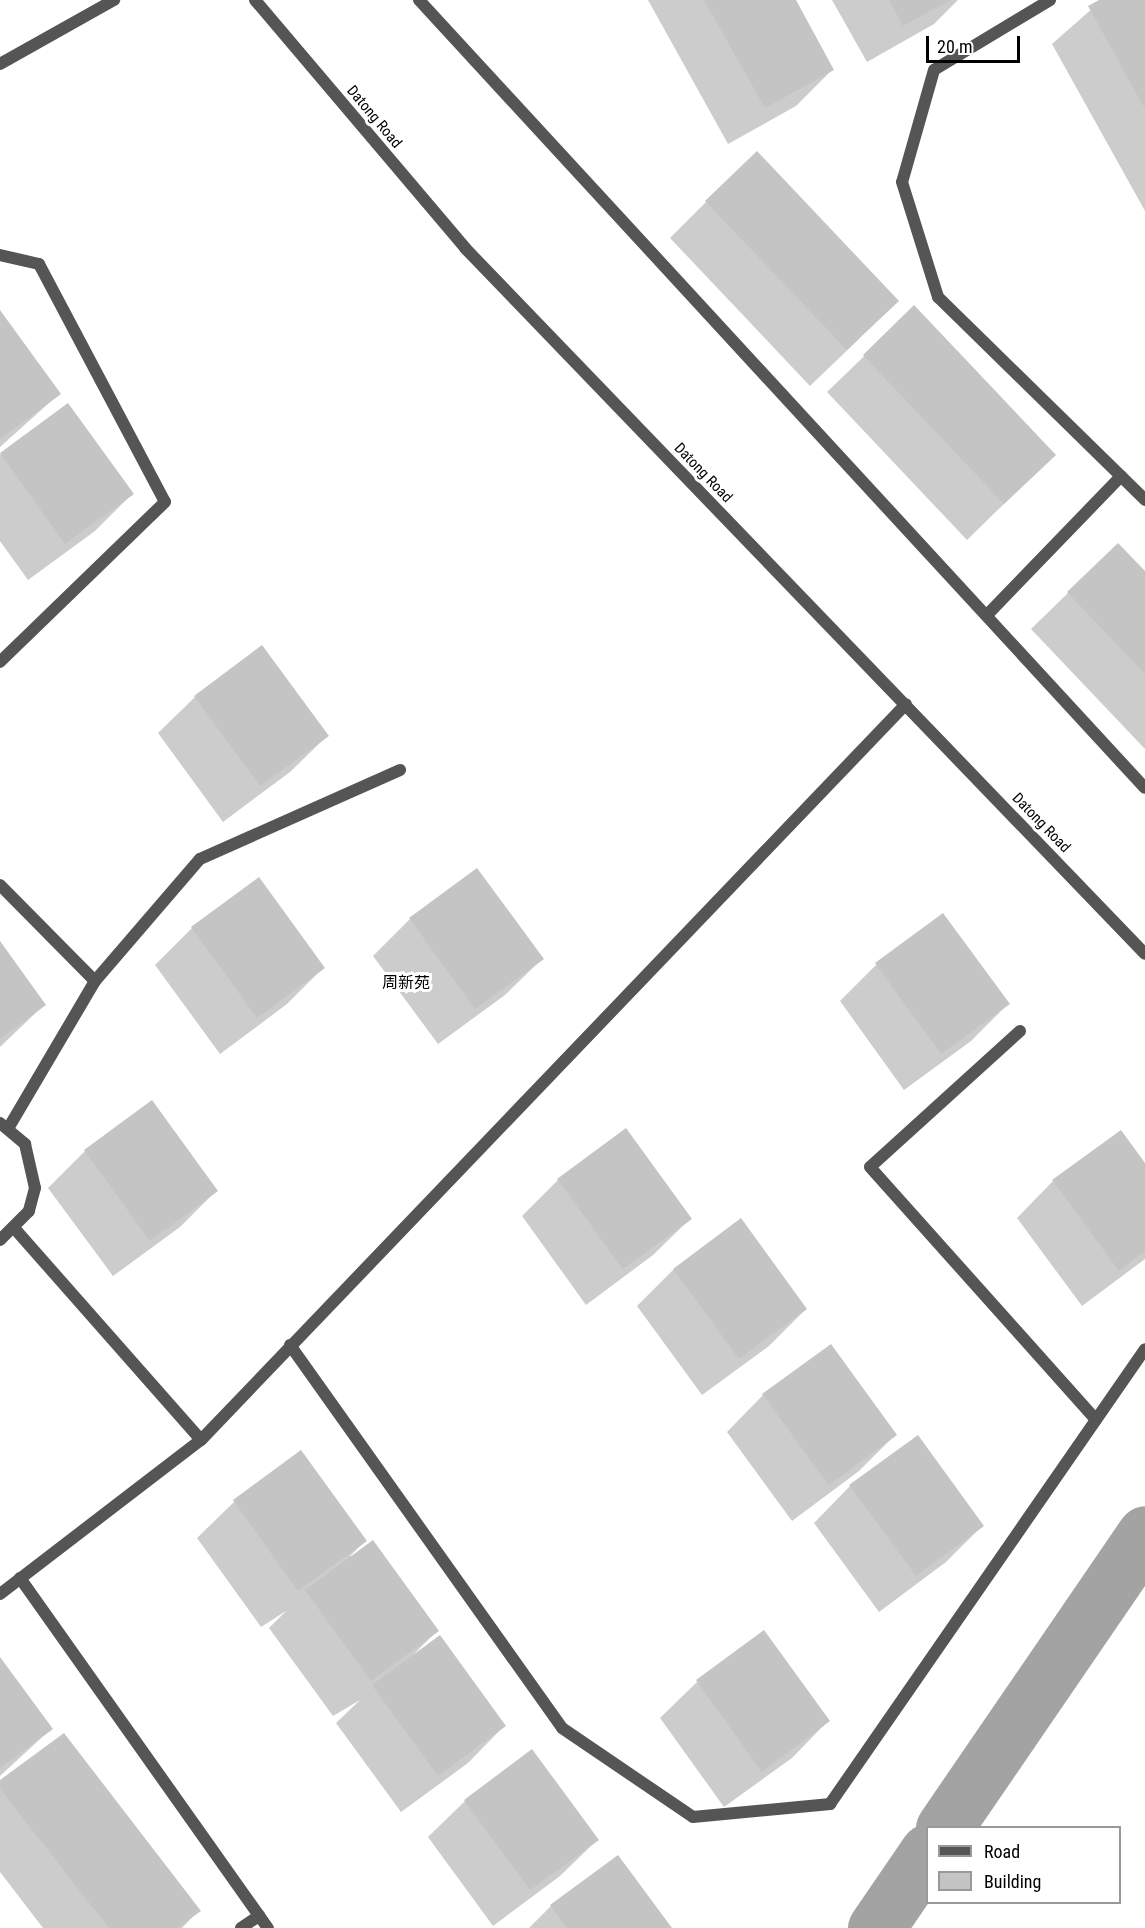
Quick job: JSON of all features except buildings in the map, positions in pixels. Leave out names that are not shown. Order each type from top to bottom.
[{"type":"street","points":[[0,64],[114,0]]},
{"type":"street","name":"Datong Road","points":[[255,0],[465,248],[1145,954]]},
{"type":"street","points":[[419,0],[1145,788]]},
{"type":"street","points":[[1050,0],[934,70],[902,182],[938,297],[1145,500]]},
{"type":"street","points":[[0,255],[39,264],[165,502],[0,662]]},
{"type":"street","points":[[987,615],[1121,476]]},
{"type":"street","points":[[0,1594],[201,1440],[906,704]]},
{"type":"street","points":[[0,1240],[15,1229],[35,1188],[25,1144],[4,1125],[95,981],[200,859],[400,770]]},
{"type":"street","points":[[0,885],[95,981]]},
{"type":"street","points":[[1020,1032],[870,1167],[1096,1420]]},
{"type":"street","points":[[15,1229],[201,1440]]},
{"type":"street","points":[[290,1345],[562,1728],[693,1817],[830,1804],[1145,1348]]},
{"type":"street","points":[[20,1578],[268,1928]]},
{"type":"street","points":[[241,1928],[260,1916]]},
{"type":"waterway","points":[[945,1826],[1145,1534]]},
{"type":"waterway","points":[[876,1928],[926,1855]]},
{"type":"district","name":"周新苑","points":[[406,983]]}]
